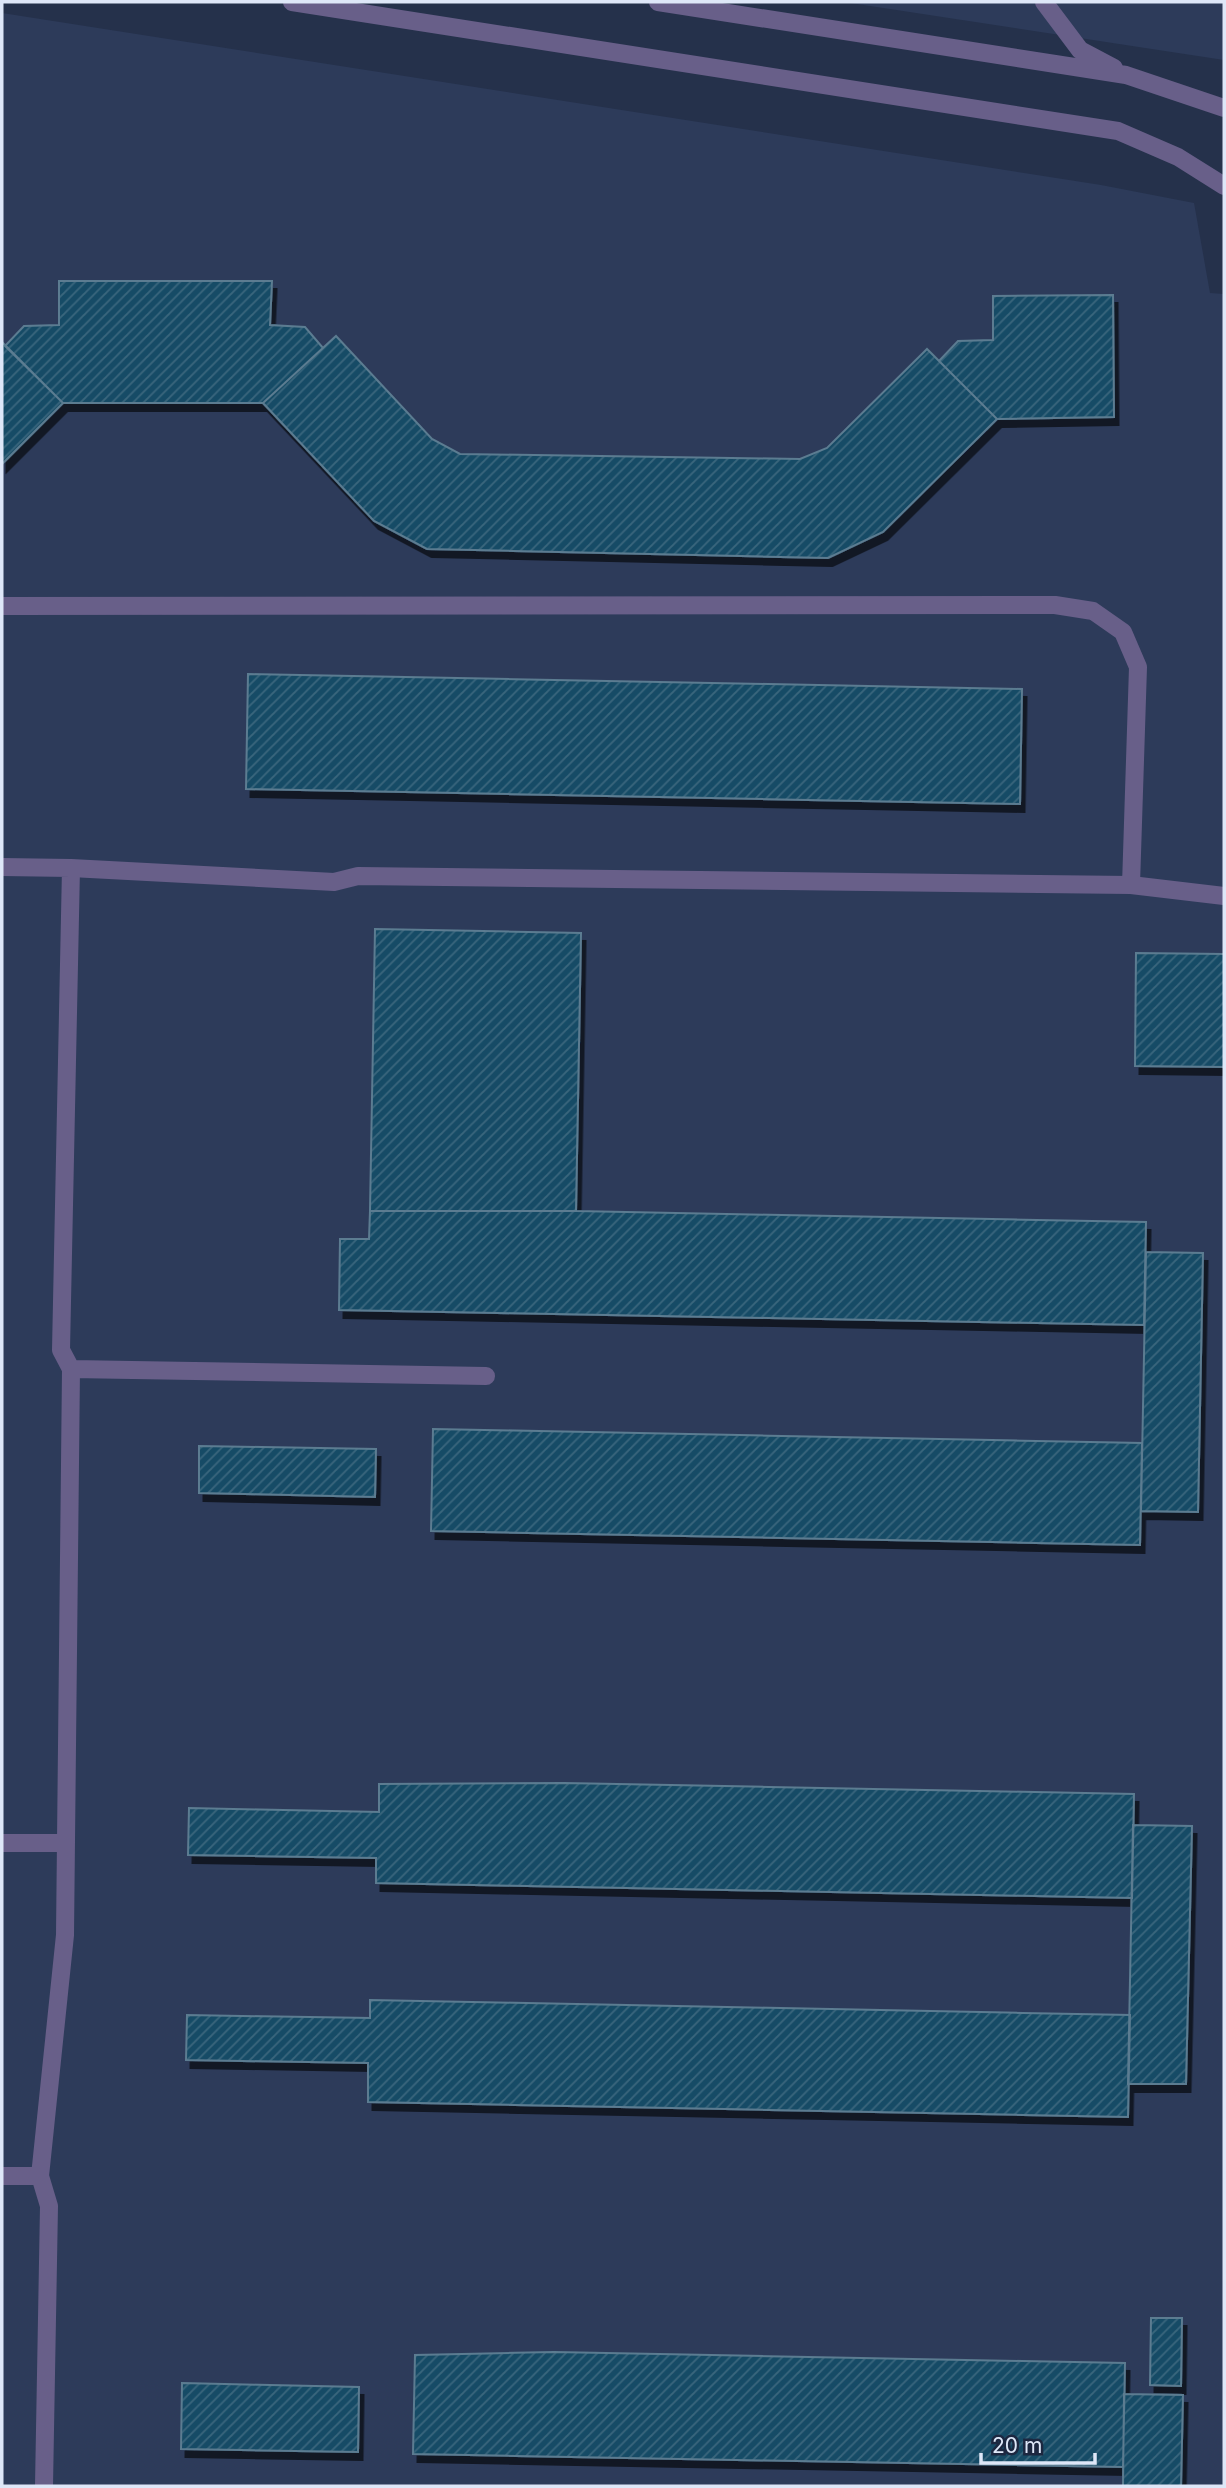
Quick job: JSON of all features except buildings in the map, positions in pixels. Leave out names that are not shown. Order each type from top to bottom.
[{"type":"street","points":[[292,2],[1118,131],[1178,157],[1224,186]]},
{"type":"street","points":[[658,2],[1126,75],[1224,108]]},
{"type":"street","points":[[1044,2],[1080,50],[1126,75]]},
{"type":"street","points":[[2,606],[1055,605],[1093,611],[1123,632],[1139,667],[1130,885]]},
{"type":"street","points":[[2,867],[71,868],[334,882],[358,876],[1130,885],[1224,896]]},
{"type":"street","points":[[44,2486],[50,2206],[40,2176],[65,1935],[71,1369],[61,1350],[71,868]]},
{"type":"street","points":[[71,1369],[486,1376]]},
{"type":"street","points":[[2,1843],[66,1843]]},
{"type":"street","points":[[2,2176],[40,2176]]},
{"type":"shaded area","points":[[844,2],[1224,2],[1224,60]]},
{"type":"shaded area","points":[[2,13],[1101,185],[1194,203],[1210,293],[1224,294],[1224,2486],[2,2486]]}]
